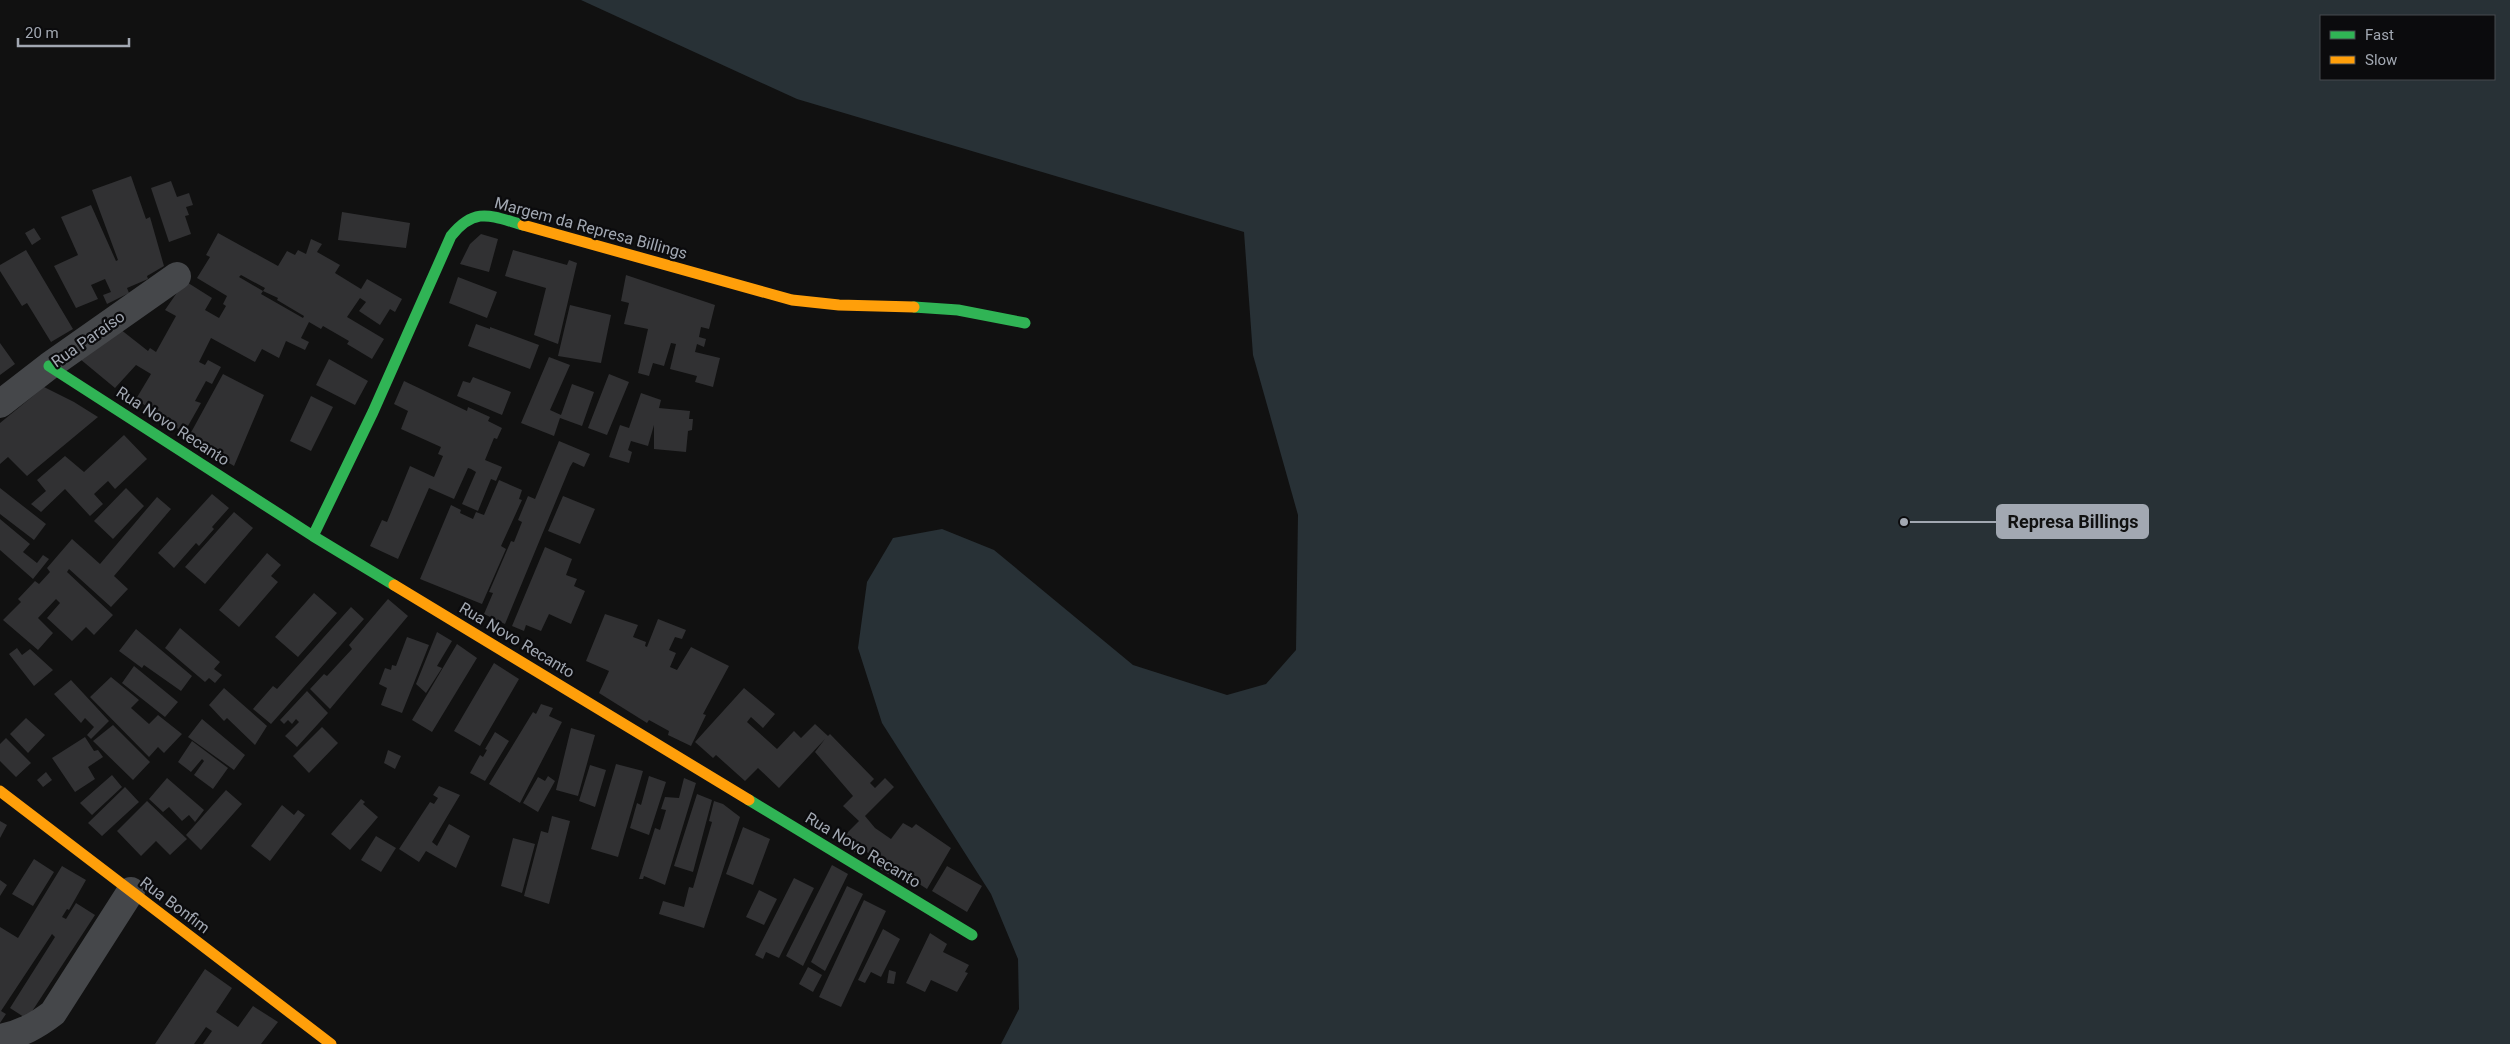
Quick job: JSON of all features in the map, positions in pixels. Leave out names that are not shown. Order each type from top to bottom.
[{"type":"street","name":"Margem da Represa Billings","points":[[313,536],[373,412],[451,236],[469,217],[488,215],[792,300],[825,306],[951,309],[1025,323]]},
{"type":"street","name":"Rua Paraíso","points":[[0,404],[49,366],[177,276]]},
{"type":"street","name":"Rua Novo Recanto","points":[[49,366],[313,536],[972,935]]},
{"type":"street","name":"Rua Bonfim","points":[[0,791],[331,1044]]},
{"type":"street","points":[[0,1038],[18,1035],[38,1025],[53,1013],[131,891]]},
{"type":"shaded area","points":[[581,0],[2510,0],[2510,1044],[1001,1044],[1019,1009],[1018,959],[991,894],[882,723],[858,648],[867,582],[893,538],[942,529],[994,550],[1133,665],[1227,695],[1266,684],[1296,650],[1298,515],[1253,355],[1244,232],[797,99]]},
{"type":"building","points":[[131,176],[146,219],[150,217],[164,266],[147,276],[148,279],[127,288],[129,293],[107,304],[103,295],[111,292],[105,279],[91,285],[98,299],[76,308],[54,266],[78,255],[61,217],[91,205],[116,261],[118,260],[92,190]]},
{"type":"building","points":[[171,181],[177,197],[189,193],[193,205],[186,207],[189,215],[185,216],[191,234],[169,242],[151,188]]},
{"type":"building","points":[[342,212],[410,223],[406,248],[338,240]]},
{"type":"building","points":[[34,228],[41,239],[32,245],[25,233]]},
{"type":"building","points":[[218,233],[278,266],[287,251],[295,255],[298,250],[306,254],[311,239],[322,244],[317,252],[340,265],[335,273],[361,289],[367,279],[402,299],[395,312],[390,309],[380,325],[359,311],[366,302],[360,298],[347,317],[384,339],[372,359],[347,344],[349,341],[323,326],[321,329],[309,322],[301,338],[309,342],[305,350],[286,341],[279,358],[262,349],[255,362],[211,338],[199,362],[205,365],[208,360],[221,367],[212,384],[206,381],[195,401],[201,403],[184,433],[136,399],[151,374],[136,365],[115,388],[80,359],[120,329],[148,351],[150,348],[156,352],[176,316],[165,310],[185,281],[212,298],[205,310],[219,318],[226,306],[223,304],[227,296],[197,278],[210,257],[206,255]],"holes":[[[241,275],[265,288],[263,291],[239,277]],[[263,291],[278,298],[277,300],[304,316],[303,318],[261,294]]]},
{"type":"building","points":[[481,234],[498,239],[489,272],[460,264],[470,244]]},
{"type":"building","points":[[26,250],[73,329],[51,342],[27,303],[22,306],[0,271],[0,265]]},
{"type":"building","points":[[513,250],[567,265],[569,260],[577,263],[558,344],[534,335],[546,288],[505,276]]},
{"type":"building","points":[[626,275],[715,305],[709,329],[701,327],[699,337],[706,339],[704,347],[697,344],[695,352],[720,358],[713,387],[695,382],[697,376],[670,369],[676,344],[671,343],[664,366],[653,363],[649,376],[638,373],[648,329],[624,324],[629,303],[621,301]]},
{"type":"building","points":[[458,277],[497,292],[487,318],[449,303]]},
{"type":"building","points":[[570,305],[611,315],[601,363],[558,356]]},
{"type":"building","points":[[476,324],[490,329],[490,327],[539,345],[530,369],[468,346]]},
{"type":"building","points":[[0,343],[15,364],[0,375]]},
{"type":"building","points":[[549,357],[570,365],[550,410],[561,415],[572,384],[594,392],[582,426],[560,418],[554,436],[521,423]]},
{"type":"building","points":[[329,359],[368,381],[355,405],[316,385]]},
{"type":"building","points":[[223,374],[264,395],[234,466],[188,438]]},
{"type":"building","points":[[609,374],[629,382],[607,435],[588,428]]},
{"type":"building","points":[[473,377],[511,392],[502,415],[457,396],[463,381],[470,383]]},
{"type":"building","points":[[404,381],[467,411],[468,407],[490,417],[488,421],[502,428],[497,439],[494,438],[485,460],[502,467],[496,481],[491,479],[478,511],[462,504],[476,472],[471,469],[468,468],[454,499],[429,488],[398,559],[370,546],[382,520],[387,522],[410,466],[434,477],[443,456],[438,454],[441,447],[401,429],[408,411],[394,404]]},
{"type":"building","points":[[44,387],[98,417],[27,476],[8,457],[0,464],[0,423]]},
{"type":"building","points":[[641,393],[661,400],[659,408],[690,411],[689,419],[693,419],[692,430],[688,431],[686,452],[654,449],[654,425],[648,446],[631,441],[628,450],[632,452],[629,463],[609,457],[620,425],[629,428]]},
{"type":"building","points":[[311,396],[333,407],[311,451],[290,441]]},
{"type":"building","points":[[124,435],[147,459],[115,489],[108,481],[94,494],[103,504],[90,516],[65,489],[41,512],[31,504],[46,491],[37,480],[65,456],[84,472]]},
{"type":"building","points":[[559,441],[590,454],[584,467],[573,462],[570,467],[505,624],[484,614],[493,593],[489,592],[511,541],[514,542],[522,522],[518,520],[528,496],[535,499]]},
{"type":"building","points":[[499,480],[522,490],[519,499],[522,500],[501,546],[506,549],[482,604],[420,579],[451,505],[461,510],[460,513],[473,519],[476,512],[484,515]]},
{"type":"building","points":[[0,488],[46,524],[34,540],[0,514]]},
{"type":"building","points":[[126,488],[144,506],[113,539],[94,521]]},
{"type":"building","points":[[212,494],[229,508],[212,527],[214,529],[199,546],[196,543],[174,568],[158,553]]},
{"type":"building","points":[[563,496],[595,509],[580,544],[548,531]]},
{"type":"building","points":[[157,497],[171,509],[114,576],[128,589],[111,607],[69,569],[67,572],[113,615],[94,635],[86,627],[72,641],[47,618],[60,603],[56,599],[38,618],[53,633],[38,650],[3,620],[21,602],[18,599],[35,581],[39,584],[50,572],[47,568],[72,539],[100,564]]},
{"type":"building","points":[[234,512],[253,528],[205,584],[185,567]]},
{"type":"building","points":[[0,519],[30,544],[23,552],[37,563],[43,555],[49,559],[33,579],[0,550]]},
{"type":"building","points":[[545,547],[572,559],[566,575],[577,579],[574,586],[585,591],[571,624],[549,614],[541,631],[526,625],[524,631],[512,626]]},
{"type":"building","points":[[267,553],[281,565],[271,576],[278,582],[239,627],[219,610]]},
{"type":"building","points":[[314,593],[337,613],[298,657],[275,637]]},
{"type":"building","points":[[388,599],[408,616],[330,709],[310,689],[324,674],[327,676],[352,649],[349,645]]},
{"type":"building","points":[[351,607],[364,619],[271,724],[253,709],[273,686],[277,689]]},
{"type":"building","points":[[605,614],[638,625],[633,637],[646,642],[645,646],[647,647],[658,619],[686,630],[682,639],[675,637],[669,650],[676,653],[670,667],[677,670],[691,647],[729,666],[703,714],[706,715],[691,746],[668,735],[669,731],[649,720],[647,723],[599,693],[609,671],[586,661]]},
{"type":"building","points":[[180,628],[220,662],[214,669],[222,675],[215,683],[209,678],[205,682],[165,648]]},
{"type":"building","points":[[136,629],[192,676],[181,691],[144,665],[142,668],[119,651]]},
{"type":"building","points":[[437,632],[452,641],[437,666],[442,668],[426,693],[416,684]]},
{"type":"building","points":[[407,637],[429,645],[402,713],[381,705],[387,688],[379,684],[385,668],[391,670],[392,665],[396,666]]},
{"type":"building","points":[[457,644],[477,658],[432,732],[412,720]]},
{"type":"building","points":[[17,648],[22,655],[30,649],[53,670],[34,686],[9,654]]},
{"type":"building","points":[[494,663],[519,679],[480,746],[454,731]]},
{"type":"building","points":[[134,666],[178,702],[165,717],[122,683]]},
{"type":"building","points":[[111,677],[139,700],[131,708],[149,724],[158,715],[182,734],[164,753],[158,747],[149,757],[90,697]]},
{"type":"building","points":[[71,680],[109,721],[91,739],[87,735],[94,727],[85,718],[81,723],[54,694]]},
{"type":"building","points":[[224,688],[267,726],[255,745],[227,718],[224,721],[209,705]]},
{"type":"building","points":[[744,688],[775,714],[763,728],[751,717],[747,722],[777,749],[794,731],[801,738],[815,724],[828,736],[830,734],[874,779],[870,783],[875,788],[885,778],[894,787],[865,816],[875,828],[891,839],[903,823],[912,828],[916,824],[951,848],[927,889],[899,871],[895,878],[880,869],[883,863],[861,848],[857,854],[839,841],[859,821],[843,806],[853,796],[815,752],[825,739],[779,788],[758,768],[745,781],[716,755],[713,758],[695,742]]},
{"type":"building","points":[[307,691],[328,713],[297,747],[285,736],[299,722],[296,719],[292,724],[288,720],[284,724],[280,720]]},
{"type":"building","points":[[541,704],[553,708],[549,716],[562,722],[520,803],[489,784],[533,712],[536,714]]},
{"type":"building","points":[[26,718],[45,735],[28,753],[10,734]]},
{"type":"building","points":[[202,719],[245,755],[234,770],[188,737]]},
{"type":"building","points":[[113,725],[150,762],[133,780],[93,741]]},
{"type":"building","points":[[322,727],[338,743],[309,773],[293,756]]},
{"type":"building","points":[[571,728],[595,735],[578,796],[556,790]]},
{"type":"building","points":[[495,732],[509,741],[485,781],[470,773],[480,755],[483,757],[487,750],[485,749]]},
{"type":"building","points":[[85,737],[94,751],[98,750],[103,757],[88,767],[95,779],[75,792],[52,758]]},
{"type":"building","points":[[6,738],[31,763],[16,777],[0,761],[0,744]]},
{"type":"building","points":[[192,741],[228,768],[213,789],[194,775],[204,761],[202,759],[191,772],[178,762]]},
{"type":"building","points":[[388,750],[401,756],[395,769],[384,763]]},
{"type":"building","points":[[616,764],[643,771],[618,857],[591,849]]},
{"type":"building","points":[[590,765],[606,770],[595,807],[579,801]]},
{"type":"building","points":[[46,772],[52,780],[43,787],[37,780]]},
{"type":"building","points":[[112,775],[122,787],[92,815],[80,803]]},
{"type":"building","points":[[548,776],[555,781],[538,812],[523,803],[538,777],[545,781]]},
{"type":"building","points":[[649,776],[666,782],[649,835],[630,828],[637,803],[641,805]]},
{"type":"building","points":[[167,778],[204,810],[195,822],[189,815],[182,821],[169,807],[163,812],[149,799]]},
{"type":"building","points":[[684,778],[696,783],[665,885],[644,876],[643,879],[639,879],[655,828],[660,830],[666,810],[661,809],[665,797],[679,798]]},
{"type":"building","points":[[439,786],[460,795],[432,842],[437,846],[449,824],[470,836],[456,868],[426,851],[419,862],[399,849],[430,802],[434,804],[438,798],[433,795]]},
{"type":"building","points":[[125,787],[139,802],[102,836],[88,823]]},
{"type":"building","points":[[226,790],[242,804],[201,850],[186,835]]},
{"type":"building","points":[[697,794],[712,800],[693,872],[674,866]]},
{"type":"building","points":[[361,799],[365,802],[363,804],[378,817],[350,850],[331,834]]},
{"type":"building","points":[[147,801],[187,839],[170,855],[156,841],[141,856],[117,831]]},
{"type":"building","points":[[714,801],[723,804],[740,817],[704,928],[659,914],[663,901],[684,907],[689,887],[693,888],[712,822],[709,821]]},
{"type":"building","points":[[282,805],[294,815],[298,810],[305,815],[270,861],[251,846]]},
{"type":"building","points":[[552,816],[570,821],[549,904],[524,896],[541,831],[548,833]]},
{"type":"building","points":[[0,821],[7,825],[0,838]]},
{"type":"building","points":[[743,827],[770,839],[753,885],[726,874]]},
{"type":"building","points":[[376,836],[396,848],[381,872],[361,860]]},
{"type":"building","points":[[513,838],[535,844],[522,893],[501,886]]},
{"type":"building","points":[[34,859],[54,872],[33,906],[12,894]]},
{"type":"building","points":[[832,865],[848,874],[803,966],[786,956]]},
{"type":"building","points":[[62,866],[86,880],[69,910],[67,909],[62,917],[66,919],[76,903],[95,915],[27,1019],[10,1008],[55,937],[52,934],[1,1011],[6,1014],[0,1023],[0,927],[18,938]]},
{"type":"building","points":[[947,866],[982,886],[967,912],[932,891]]},
{"type":"building","points":[[794,878],[814,888],[779,958],[766,952],[763,959],[755,955]]},
{"type":"building","points":[[0,880],[7,885],[0,896]]},
{"type":"building","points":[[847,886],[863,894],[825,971],[811,962]]},
{"type":"building","points":[[759,890],[777,899],[764,925],[746,917]]},
{"type":"building","points":[[864,900],[886,911],[841,1007],[819,997]]},
{"type":"building","points":[[883,929],[900,939],[881,977],[871,972],[865,983],[858,980]]},
{"type":"building","points":[[930,933],[947,944],[943,952],[969,965],[965,972],[968,973],[957,992],[931,980],[925,992],[906,983]]},
{"type":"building","points":[[808,967],[822,975],[813,992],[799,984]]},
{"type":"building","points":[[205,969],[232,988],[216,1012],[238,1027],[253,1006],[278,1022],[261,1044],[203,1044],[212,1031],[206,1027],[194,1044],[155,1044]]},
{"type":"building","points":[[889,970],[896,972],[894,984],[887,983]]},
{"type":"traffic: fast","points":[[313,536],[373,412],[451,236],[468,220],[476,217],[492,217],[523,225]]},
{"type":"traffic: fast","points":[[914,307],[958,310],[1025,323]]},
{"type":"traffic: fast","points":[[49,366],[313,536],[394,585]]},
{"type":"traffic: fast","points":[[749,800],[972,935]]},
{"type":"traffic: slow","points":[[523,225],[792,300],[839,305],[914,307]]},
{"type":"traffic: slow","points":[[394,585],[749,800]]},
{"type":"traffic: slow","points":[[0,791],[331,1044]]},
{"type":"place","name":"Represa Billings","points":[[1904,522]]}]
